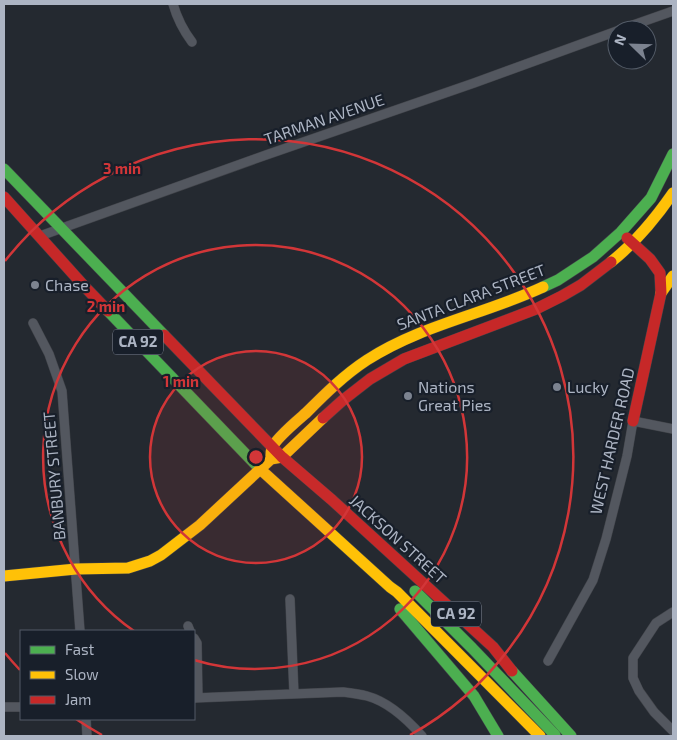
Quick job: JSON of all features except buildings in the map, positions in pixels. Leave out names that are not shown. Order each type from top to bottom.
[{"type":"main road","name":"SANTA CLARA STREET","points":[[272,447],[344,377],[367,360],[414,335],[456,318],[521,297],[558,280],[593,257],[621,232],[651,198],[673,154]]},
{"type":"main road","name":"CA 92","points":[[4,169],[272,447],[276,458]]},
{"type":"main road","name":"SANTA CLARA STREET","points":[[4,576],[76,569],[128,568],[140,565],[161,555],[200,525],[260,469],[384,370],[413,356],[543,307],[601,271],[653,222],[673,193]]},
{"type":"main road","name":"CA 92","points":[[4,197],[84,286],[260,469],[397,592],[540,736]]},
{"type":"main road","name":"WEST HARDER ROAD","points":[[621,232],[650,259],[660,273],[661,293],[633,421]]},
{"type":"main road","points":[[661,293],[673,276]]},
{"type":"main road","points":[[276,458],[312,497]]},
{"type":"main road","name":"JACKSON STREET","points":[[276,458],[332,500],[492,647],[571,736]]},
{"type":"main road","points":[[405,582],[472,648],[556,736]]},
{"type":"main road","points":[[390,587],[391,598],[474,696],[498,736]]},
{"type":"main road","points":[[523,718],[532,736]]},
{"type":"street","points":[[172,4],[184,32],[192,42]]},
{"type":"street","name":"TARMAN AVENUE","points":[[647,20],[673,11]]},
{"type":"street","name":"TARMAN AVENUE","points":[[40,236],[607,34]]},
{"type":"street","name":"BANBURY STREET","points":[[34,323],[62,391],[80,630]]},
{"type":"street","points":[[633,421],[673,429]]},
{"type":"street","name":"WEST HARDER ROAD","points":[[548,661],[593,580],[606,539],[633,421]]},
{"type":"street","points":[[290,599],[294,694]]},
{"type":"street","points":[[673,612],[656,623],[633,658],[633,678],[639,691],[654,712],[673,731]]},
{"type":"street","points":[[195,640],[197,644],[196,698],[343,692],[367,696],[387,705],[409,721],[422,736]]},
{"type":"street","points":[[4,708],[20,707]]},
{"type":"street","points":[[86,720],[87,736]]},
{"type":"traffic: fast","points":[[543,287],[558,280],[593,257],[621,232],[651,198],[673,154]]},
{"type":"traffic: fast","points":[[4,169],[164,335]]},
{"type":"traffic: fast","points":[[108,311],[260,469]]},
{"type":"traffic: fast","points":[[415,591],[555,735]]},
{"type":"traffic: fast","points":[[400,609],[474,696],[498,736]]},
{"type":"traffic: fast","points":[[512,671],[571,736]]},
{"type":"traffic: slow","points":[[611,262],[644,230],[673,193]]},
{"type":"traffic: slow","points":[[661,293],[673,276]]},
{"type":"traffic: slow","points":[[271,456],[274,444],[282,435],[335,385],[367,360],[409,338],[543,287]]},
{"type":"traffic: slow","points":[[4,576],[76,569],[128,568],[150,561],[161,555],[200,525],[271,459],[282,457],[323,418]]},
{"type":"traffic: slow","points":[[260,469],[397,592],[540,736]]},
{"type":"traffic: jam","points":[[4,197],[108,311]]},
{"type":"traffic: jam","points":[[627,238],[650,259],[660,273],[661,293],[633,421]]},
{"type":"traffic: jam","points":[[323,418],[370,379],[404,359],[536,309],[581,285],[611,262]]},
{"type":"traffic: jam","points":[[164,335],[282,457]]},
{"type":"traffic: jam","points":[[282,457],[332,500],[493,647],[512,671]]},
{"type":"place","name":"Chase","points":[[35,285]]},
{"type":"place","name":"Lucky","points":[[557,387]]},
{"type":"place","name":"Nations Great Pies","points":[[408,396]]}]
